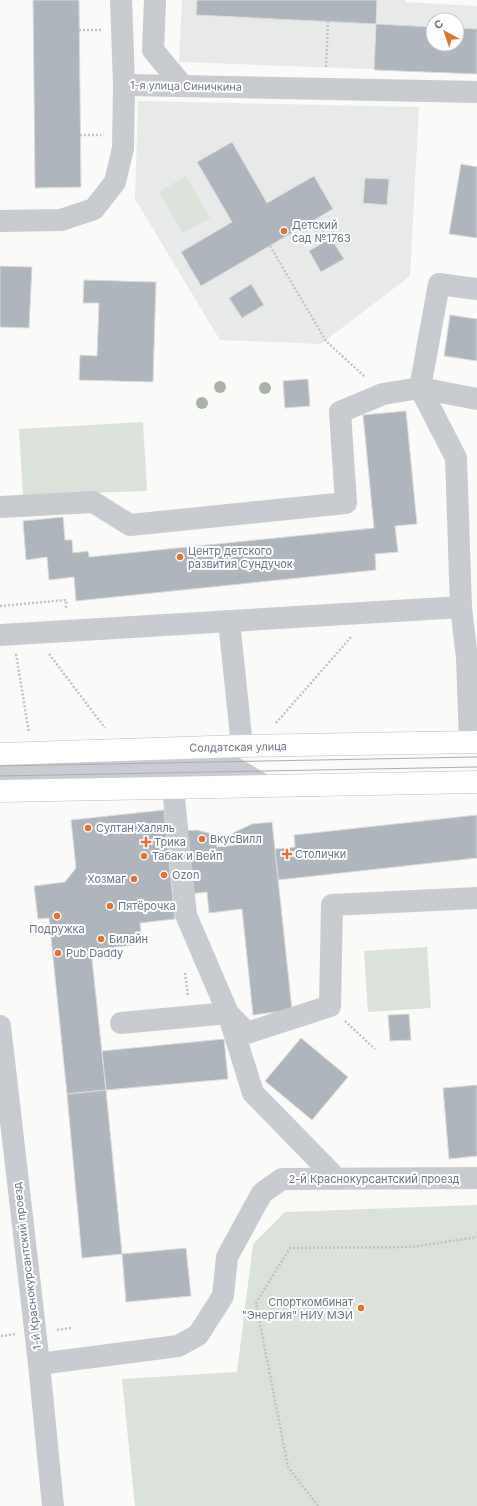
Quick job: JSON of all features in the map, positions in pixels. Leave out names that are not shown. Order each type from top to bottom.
[{"type":"main road","name":"Солдатская улица","points":[[0,754],[242,746],[474,742]]},
{"type":"main road","points":[[0,791],[477,782]]},
{"type":"street","points":[[121,0],[124,85]]},
{"type":"street","points":[[155,0],[153,50],[182,85]]},
{"type":"street","name":"1-я улица Синичкина","points":[[0,221],[61,220],[94,209],[115,182],[123,148],[124,85],[477,92]]},
{"type":"street","points":[[474,742],[461,607],[456,458],[420,388],[439,284],[477,289]]},
{"type":"street","points":[[0,506],[93,502],[130,525],[346,503],[340,412],[383,394],[420,388],[477,399]]},
{"type":"street","points":[[15,634],[461,607]]},
{"type":"street","points":[[229,621],[242,746]]},
{"type":"street","points":[[0,778],[11,772],[233,767],[265,786]]},
{"type":"street","points":[[173,788],[186,915],[228,1013],[253,1093],[337,1179]]},
{"type":"street","points":[[228,1013],[247,1033],[330,1006],[332,905],[477,898]]},
{"type":"street","points":[[121,1023],[228,1013]]},
{"type":"street","name":"1-й Краснокурсантский проезд","points":[[0,1026],[53,1506]]},
{"type":"street","name":"2-й Краснокурсантский проезд","points":[[38,1364],[178,1346],[198,1335],[223,1296],[227,1257],[262,1193],[282,1179],[477,1178]]},
{"type":"path","points":[[324,89],[328,21]]},
{"type":"path","points":[[270,246],[326,341],[383,394]]},
{"type":"path","points":[[0,606],[66,600],[67,631]]},
{"type":"path","points":[[272,728],[372,613]]},
{"type":"path","points":[[15,634],[105,729]]},
{"type":"path","points":[[15,634],[30,739]]},
{"type":"path","points":[[330,1006],[375,1049]]},
{"type":"path","points":[[318,1506],[288,1468],[256,1303],[290,1248],[412,1247],[477,1237]]},
{"type":"shaded area","points":[[182,0],[405,0],[405,2],[477,6],[477,73],[179,62]]},
{"type":"shaded area","name":"Детский сад №1763","points":[[138,101],[419,107],[410,276],[321,344],[220,340],[135,199]]},
{"type":"shaded area","points":[[186,176],[210,218],[183,233],[159,192]]},
{"type":"shaded area","points":[[143,422],[147,491],[23,495],[19,429]]},
{"type":"shaded area","points":[[427,947],[431,1008],[368,1012],[364,951]]},
{"type":"shaded area","name":"Спорткомбинат \"Энергия\" НИУ МЭИ","points":[[477,1205],[477,1506],[135,1506],[122,1379],[237,1372],[253,1244],[285,1212]]},
{"type":"building","points":[[33,0],[79,0],[81,187],[35,188]]},
{"type":"building","points":[[197,0],[377,0],[376,24],[196,15]]},
{"type":"building","points":[[376,24],[425,27],[425,52],[465,52],[465,28],[477,29],[477,74],[374,70]]},
{"type":"building","points":[[232,142],[267,203],[314,176],[333,209],[201,286],[181,252],[232,222],[197,162]]},
{"type":"building","points":[[461,164],[477,167],[477,238],[449,234]]},
{"type":"building","points":[[365,178],[389,179],[387,205],[363,203]]},
{"type":"building","points":[[331,238],[344,259],[321,272],[309,251]]},
{"type":"building","points":[[0,266],[32,267],[29,328],[0,327]]},
{"type":"building","points":[[84,280],[156,282],[153,382],[79,380],[80,355],[97,356],[99,303],[83,303]]},
{"type":"building","points":[[251,284],[264,305],[242,318],[229,298]]},
{"type":"building","points":[[450,315],[477,319],[477,361],[444,356]]},
{"type":"building","points":[[308,379],[310,406],[285,408],[283,381]]},
{"type":"building","points":[[406,411],[417,524],[395,526],[398,552],[375,554],[376,570],[76,601],[74,577],[49,580],[47,557],[26,560],[23,521],[63,517],[65,540],[72,540],[73,553],[88,551],[89,557],[374,528],[363,415]]},
{"type":"building","points":[[164,810],[175,919],[140,923],[142,944],[91,950],[106,1090],[67,1094],[49,918],[38,919],[34,886],[65,882],[76,868],[71,820]]},
{"type":"building","points":[[477,815],[477,858],[278,880],[275,849],[295,847],[294,835]]},
{"type":"building","points":[[272,822],[292,1010],[253,1015],[242,909],[209,913],[207,892],[190,894],[183,831],[197,830],[216,835],[217,847],[234,845],[233,833],[252,824]]},
{"type":"building","points":[[409,1014],[411,1040],[390,1041],[388,1015]]},
{"type":"building","points":[[301,1038],[348,1077],[312,1120],[265,1081]]},
{"type":"building","points":[[224,1039],[228,1079],[106,1090],[102,1051]]},
{"type":"building","points":[[477,1085],[477,1156],[449,1159],[443,1088]]},
{"type":"building","points":[[106,1090],[122,1254],[82,1258],[67,1094]]},
{"type":"building","points":[[186,1248],[191,1296],[126,1302],[122,1254]]},
{"type":"tram line","points":[[0,766],[477,757]]},
{"type":"tram line","points":[[0,776],[477,767]]},
{"type":"place","name":"Детский сад №1763","points":[[284,231]]},
{"type":"place","name":"Центр детского развития Сундучок","points":[[180,557]]},
{"type":"place","name":"Султан Халяль","points":[[88,828]]},
{"type":"place","name":"ВкусВилл","points":[[202,839]]},
{"type":"place","name":"Трика","points":[[146,842]]},
{"type":"place","name":"Столички","points":[[287,854]]},
{"type":"place","name":"Табак и Вейп","points":[[144,856]]},
{"type":"place","name":"Ozon","points":[[164,875]]},
{"type":"place","name":"Хозмаг","points":[[134,879]]},
{"type":"place","name":"Пятёрочка","points":[[110,906]]},
{"type":"place","name":"Подружка","points":[[57,916]]},
{"type":"place","name":"Билайн","points":[[101,939]]},
{"type":"place","name":"Pub Daddy","points":[[58,953]]},
{"type":"place","name":"Спорткомбинат \"Энергия\" НИУ МЭИ","points":[[361,1308]]}]
